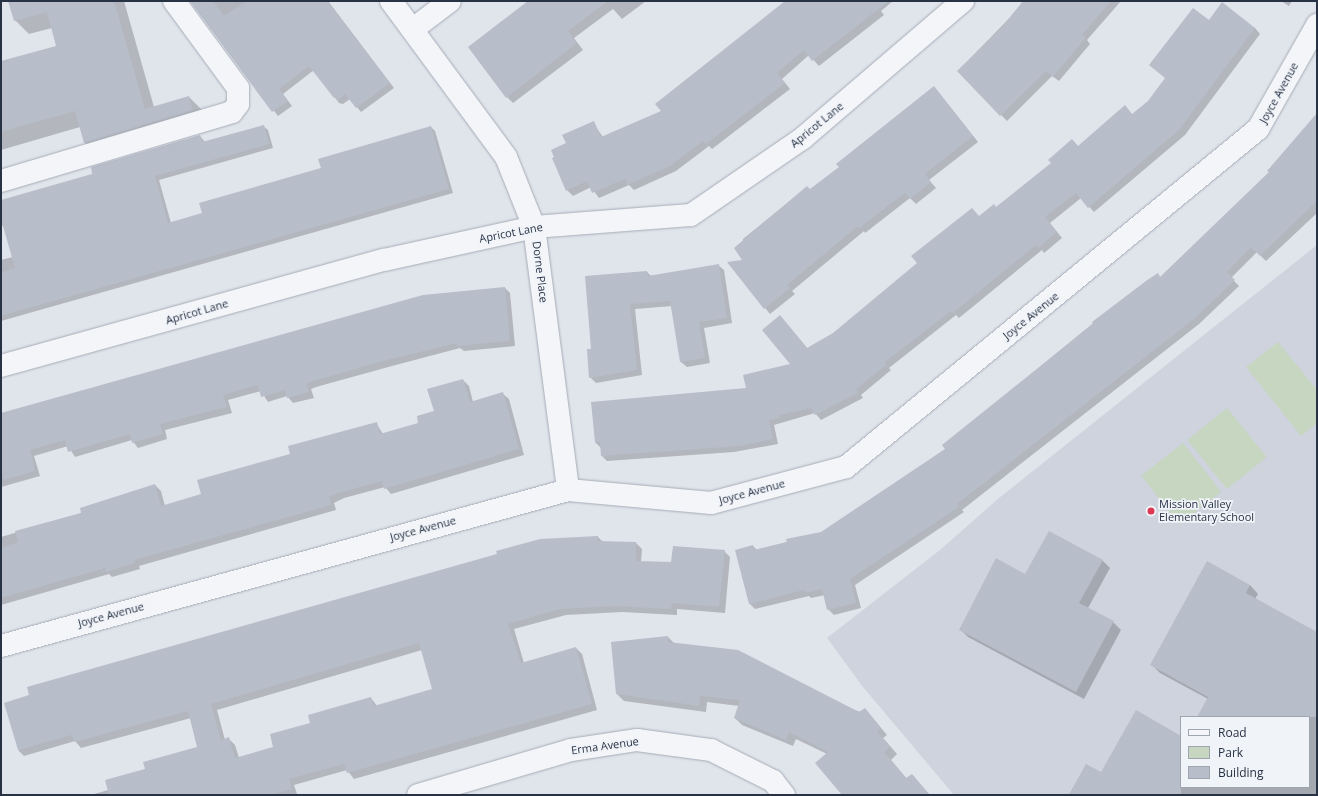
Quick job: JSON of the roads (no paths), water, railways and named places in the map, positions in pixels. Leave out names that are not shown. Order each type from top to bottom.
[{"type":"street","points":[[1,181],[232,112],[238,104],[238,88],[174,1]]},
{"type":"street","name":"Dorne Place","points":[[391,1],[413,29],[506,158],[534,227],[568,490]]},
{"type":"street","points":[[413,29],[450,1]]},
{"type":"street","name":"Apricot Lane","points":[[1,366],[384,260],[534,227],[691,214],[803,138],[963,1]]},
{"type":"street","name":"Joyce Avenue","points":[[1,646],[568,490],[711,503],[846,467],[1258,129],[1317,25]]},
{"type":"street","name":"Erma Avenue","points":[[418,795],[571,750],[637,740],[711,750],[773,781],[784,795]]},
{"type":"place","name":"Mission Valley Elementary School","points":[[1151,511]]}]
